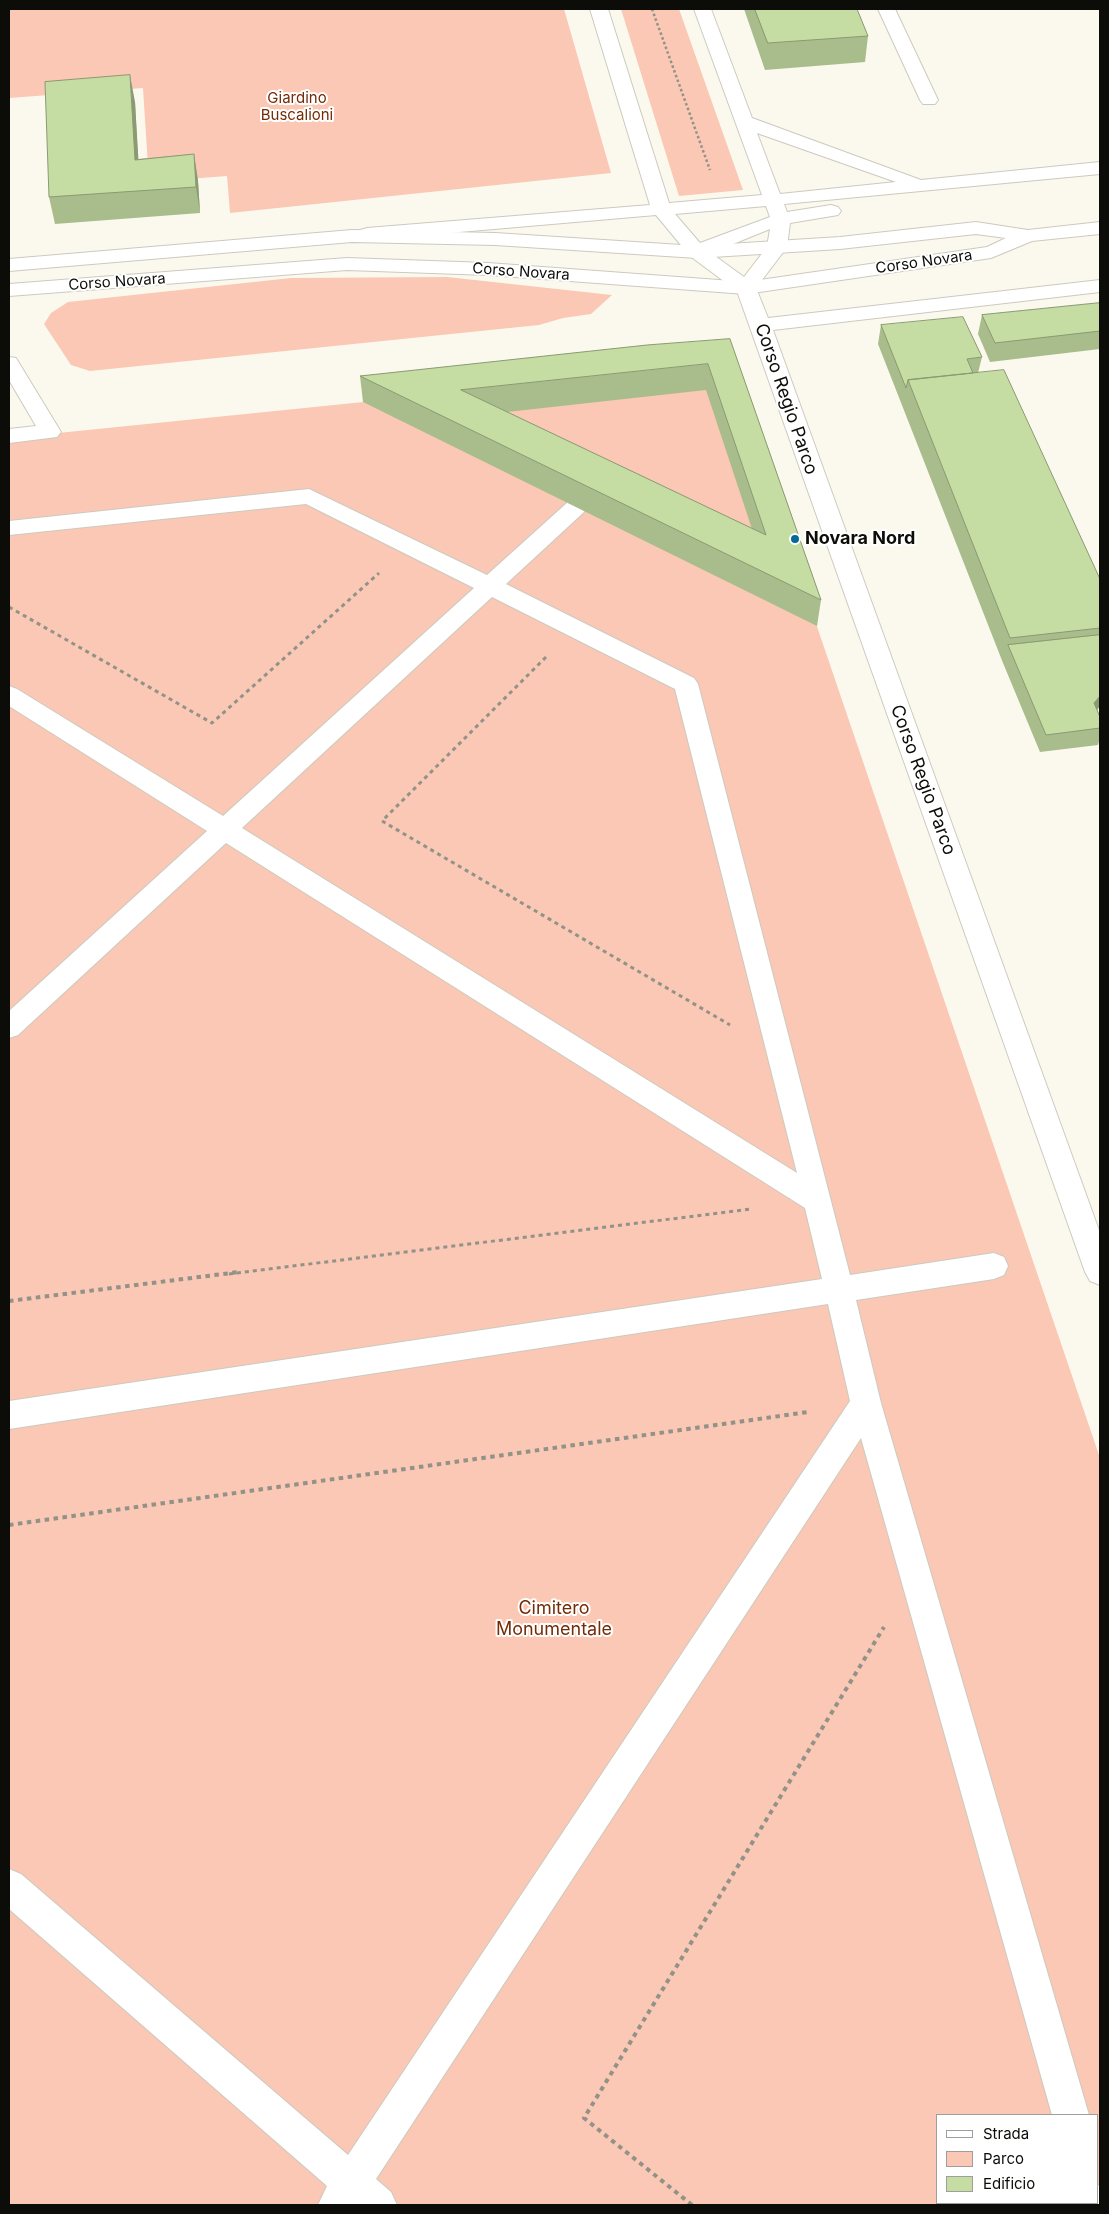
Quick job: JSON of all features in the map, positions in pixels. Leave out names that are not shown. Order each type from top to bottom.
[{"type":"street","points":[[598,9],[661,209],[697,252],[746,288],[777,247],[781,220],[702,9]]},
{"type":"street","points":[[886,9],[929,100]]},
{"type":"street","name":"Corso Novara","points":[[745,122],[922,185]]},
{"type":"street","name":"Corso Novara","points":[[9,265],[772,200],[1100,168]]},
{"type":"street","points":[[697,252],[753,228],[817,212],[926,203],[1068,184],[1100,177]]},
{"type":"street","name":"Corso Novara","points":[[352,236],[495,239],[625,249],[697,252],[840,243],[976,228],[1028,236],[1100,228]]},
{"type":"street","name":"Corso Novara","points":[[9,290],[347,264],[488,269],[746,288],[992,252],[1028,236]]},
{"type":"street","points":[[761,325],[1100,286]]},
{"type":"street","name":"Corso Regio Parco","points":[[746,288],[761,325],[1100,1272]]},
{"type":"street","points":[[9,363],[50,432],[9,436]]},
{"type":"street","points":[[9,528],[309,496],[686,684],[818,1201],[866,1404],[1071,2114]]},
{"type":"street","points":[[9,1027],[576,507]]},
{"type":"street","points":[[9,695],[818,1201]]},
{"type":"street","points":[[9,1415],[994,1266]]},
{"type":"street","points":[[9,1886],[356,2198],[866,1404]]},
{"type":"path","points":[[652,9],[722,204]]},
{"type":"path","points":[[9,606],[212,723],[409,546]]},
{"type":"path","points":[[574,629],[382,821],[780,1055]]},
{"type":"path","points":[[9,1301],[818,1201]]},
{"type":"path","points":[[9,1525],[866,1404]]},
{"type":"path","points":[[692,2205],[584,2118],[915,1576]]},
{"type":"green space","name":"Giardino Buscalioni","points":[[9,9],[564,9],[611,173],[230,213],[227,176],[149,182],[143,88],[9,98]]},
{"type":"green space","points":[[621,9],[679,9],[743,190],[679,196]]},
{"type":"green space","points":[[447,277],[612,295],[591,314],[563,318],[539,325],[90,371],[71,365],[44,324],[51,313],[68,302],[291,278]]},
{"type":"green space","name":"Cimitero Monumentale","points":[[728,365],[1100,1458],[1100,2205],[9,2205],[9,438]]},
{"type":"building","points":[[755,9],[857,9],[868,36],[768,43]]},
{"type":"building","points":[[130,75],[135,160],[194,154],[196,187],[49,197],[45,82]]},
{"type":"building","points":[[1100,303],[1100,331],[995,343],[982,315]]},
{"type":"building","points":[[963,317],[982,357],[967,359],[973,373],[908,380],[906,388],[881,325]]},
{"type":"building","points":[[730,339],[821,600],[360,376],[647,345]],"holes":[[[708,364],[766,535],[461,390]]]},
{"type":"building","points":[[1004,370],[1100,579],[1100,628],[1010,638],[908,380]]},
{"type":"building","points":[[1100,635],[1100,696],[1094,703],[1100,717],[1100,728],[1046,735],[1008,645]]},
{"type":"place","name":"Novara Nord","points":[[795,539]]}]
